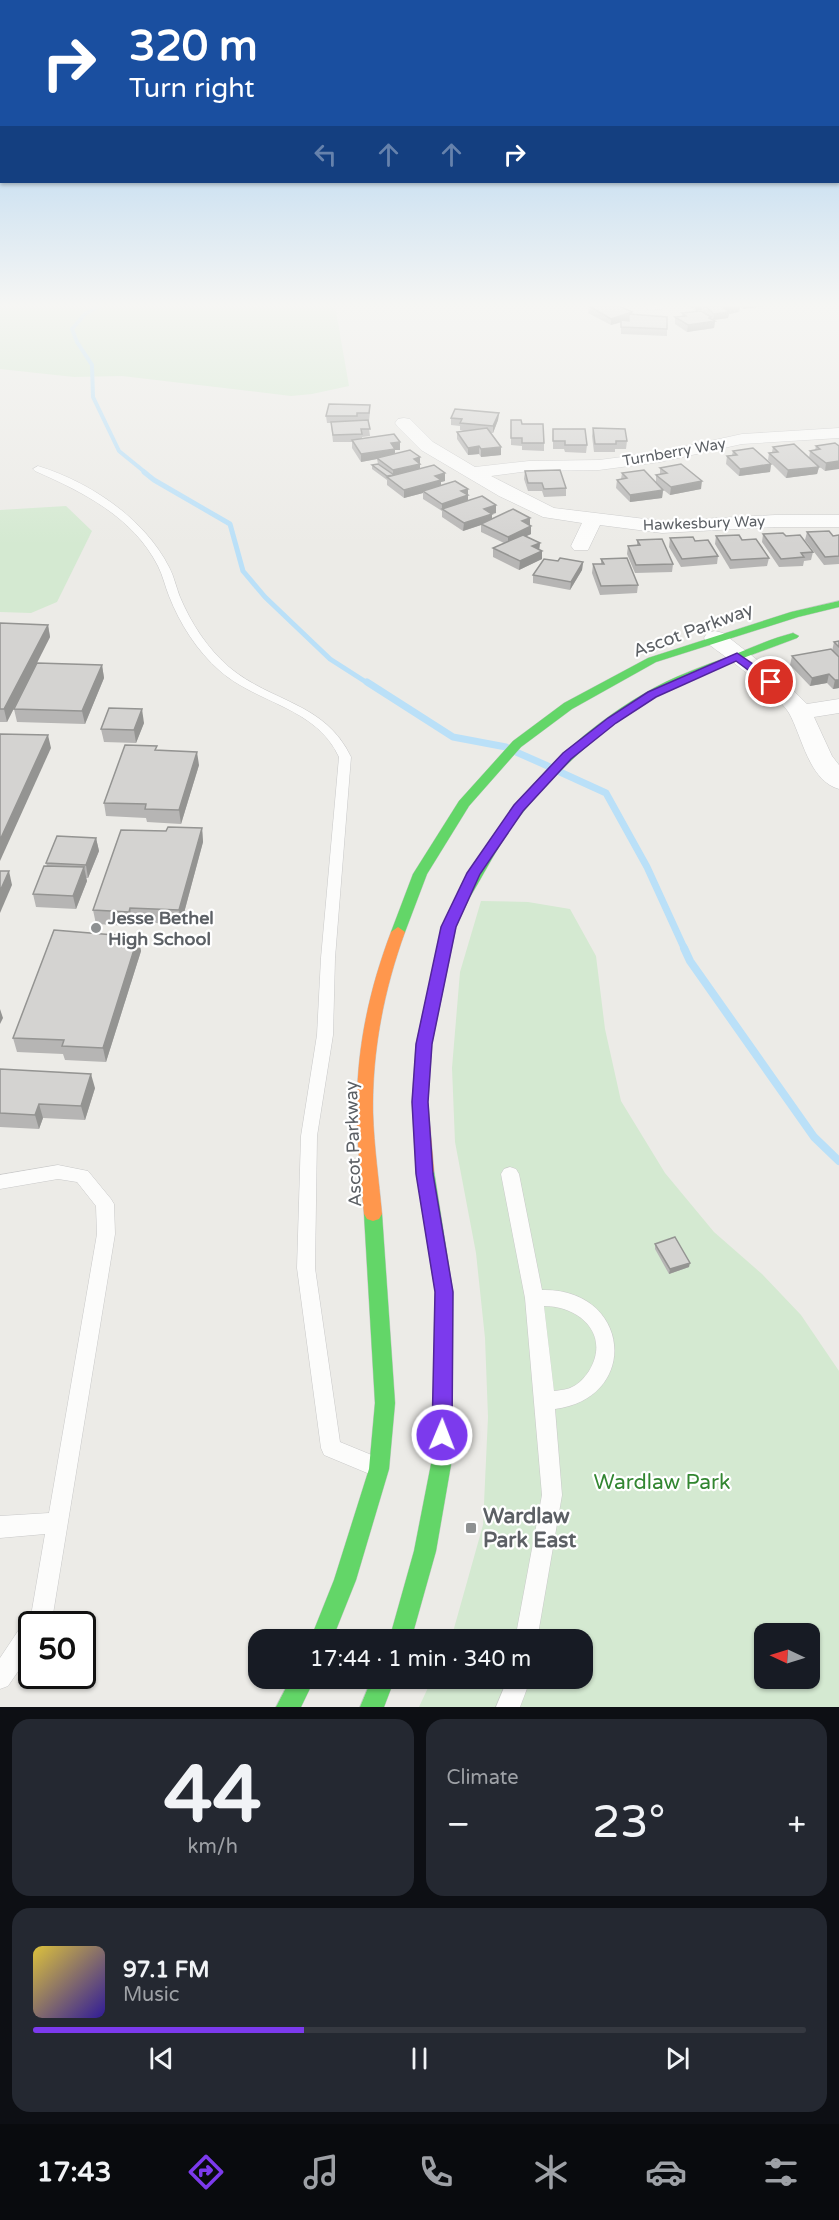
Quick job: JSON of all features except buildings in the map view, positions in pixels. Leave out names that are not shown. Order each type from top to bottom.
[{"type":"main road","name":"Ascot Parkway","points":[[325,1629],[345,1580],[379,1469],[386,1403],[365,1099],[374,1011],[389,954],[420,874],[464,804],[517,744],[568,706],[652,660],[795,614],[839,604]]},
{"type":"main road","points":[[403,1629],[425,1551],[442,1459],[444,1292],[424,1174],[420,1102],[424,1044],[448,927],[474,873],[534,789],[567,756],[600,729],[652,694],[737,656],[808,632]]},
{"type":"main road","points":[[288,1707],[298,1689]]},
{"type":"main road","points":[[372,1707],[379,1689]]},
{"type":"street","name":"Hawkesbury Way","points":[[404,423],[427,446],[472,473],[550,513],[662,527],[775,520],[839,521]]},
{"type":"street","name":"Turnberry Way","points":[[472,473],[529,466],[599,465],[660,457],[742,440],[839,433]]},
{"type":"street","points":[[581,546],[593,520]]},
{"type":"street","points":[[715,638],[771,682],[801,712],[820,758],[839,781]]},
{"type":"street","points":[[801,712],[839,706]]},
{"type":"lane","points":[[38,469],[81,487],[111,507],[145,537],[197,638],[211,655],[247,686],[325,727],[335,738],[345,757],[328,958],[324,1035],[309,1136],[306,1268],[331,1448],[379,1469]]},
{"type":"lane","points":[[0,1182],[58,1172],[82,1176],[105,1204],[106,1234],[42,1611]]},
{"type":"lane","points":[[510,1174],[534,1298],[552,1495],[528,1629]]},
{"type":"lane","points":[[534,1298],[559,1298],[574,1302],[600,1324],[605,1346],[602,1369],[595,1380],[580,1394],[545,1401]]},
{"type":"lane","points":[[0,1527],[56,1523]]},
{"type":"lane","points":[[0,1678],[18,1651]]},
{"type":"lane","points":[[508,1707],[515,1689]]},
{"type":"green space","points":[[204,386],[349,386],[291,396]]},
{"type":"green space","points":[[66,506],[92,531],[57,602],[31,613],[0,612],[0,510]]},
{"type":"green space","name":"Wardlaw Park","points":[[481,901],[528,902],[570,909],[596,956],[605,1029],[621,1101],[665,1173],[714,1232],[762,1274],[801,1315],[839,1371],[839,1707],[419,1707],[427,1689],[593,1689],[593,1629],[454,1629],[483,1525],[488,1417],[485,1338],[476,1253],[455,1142],[452,1068],[460,972]]},
{"type":"waterway","points":[[93,386],[93,397],[119,451],[146,473]]},
{"type":"waterway","points":[[144,472],[230,524],[243,571],[265,597],[330,659],[369,684]]},
{"type":"waterway","points":[[367,682],[453,737],[506,747]]},
{"type":"waterway","points":[[516,752],[550,767]]},
{"type":"waterway","points":[[560,772],[606,793],[647,867],[685,950]]},
{"type":"waterway","points":[[684,948],[690,961],[814,1137],[839,1161]]},
{"type":"traffic: fast","points":[[398,932],[420,874],[464,804],[517,744],[568,706],[652,660],[795,614],[839,604]]},
{"type":"traffic: fast","points":[[462,899],[492,844],[510,819],[552,772],[599,731],[654,693],[705,670],[793,636]]},
{"type":"traffic: fast","points":[[403,1629],[425,1551],[442,1459],[444,1292],[425,1171]]},
{"type":"traffic: fast","points":[[325,1629],[345,1580],[379,1469],[385,1403],[373,1214]]},
{"type":"traffic: fast","points":[[288,1707],[298,1689]]},
{"type":"traffic: fast","points":[[372,1707],[379,1689]]},
{"type":"traffic: slow","points":[[425,1171],[420,1102],[424,1044],[449,927],[462,899]]},
{"type":"traffic: slow","points":[[373,1214],[365,1128],[366,1078],[374,1014],[384,972],[398,932]]},
{"type":"place","name":"Jesse Bethel High School","points":[[96,928]]},
{"type":"place","name":"Wardlaw Park East","points":[[471,1528]]},
{"type":"route","points":[[442,1435],[444,1292],[424,1174],[420,1102],[424,1044],[448,927],[457,906],[474,873],[518,808],[567,756],[600,729],[652,694],[737,656],[771,682]]}]
